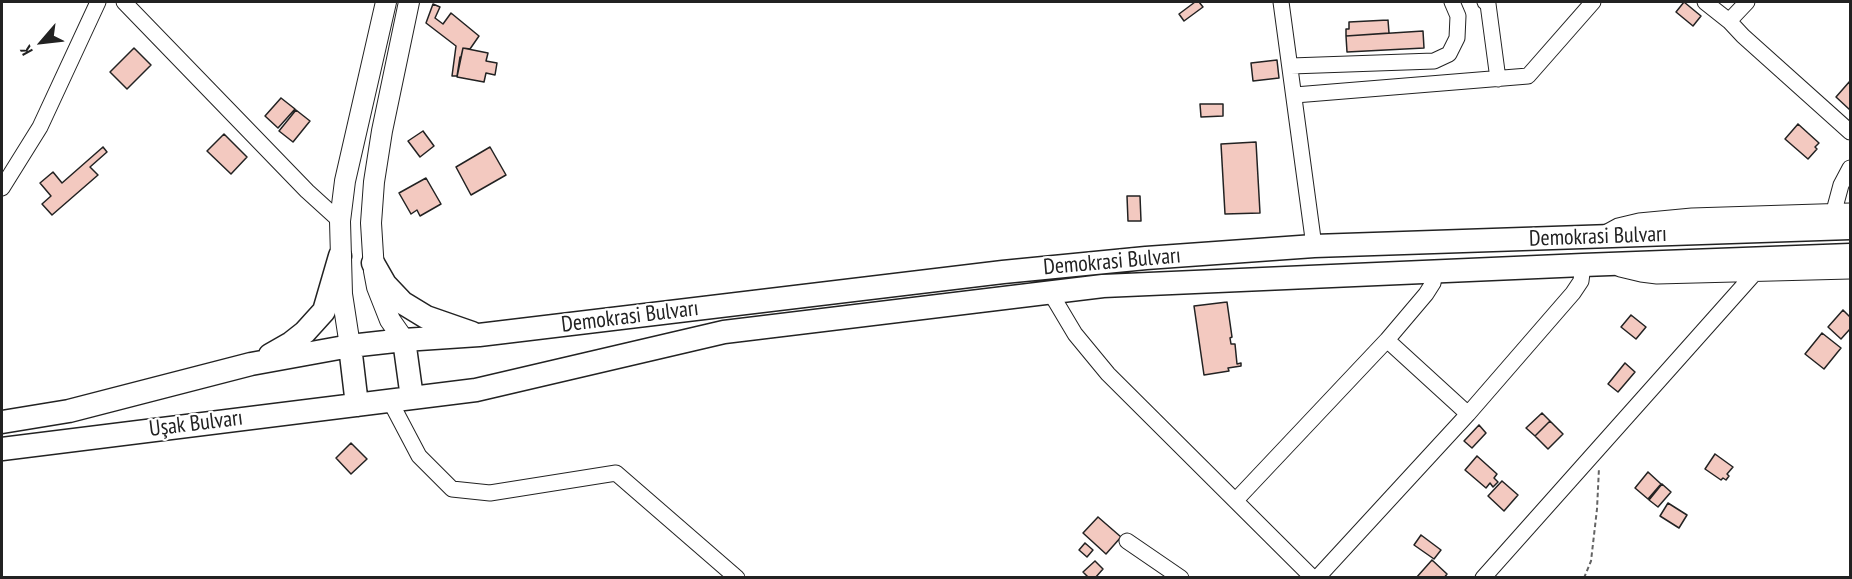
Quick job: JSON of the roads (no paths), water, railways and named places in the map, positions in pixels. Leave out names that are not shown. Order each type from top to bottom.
[{"type":"highway","name":"Demokrasi Bulvarı","points":[[378,343],[479,335],[1003,272],[1146,258],[1314,246],[1851,228]]},
{"type":"highway","name":"Demokrasi Bulvarı","points":[[401,399],[476,390],[724,332],[1103,286],[1851,255]]},
{"type":"highway","points":[[250,364],[291,343],[316,322],[327,303],[340,256]]},
{"type":"highway","points":[[373,262],[385,284],[403,303],[426,317],[479,335]]},
{"type":"highway","points":[[401,399],[404,340]]},
{"type":"highway","name":"Uşak Bulvarı","points":[[2,422],[69,411],[250,364],[378,343]]},
{"type":"highway","points":[[350,346],[357,405]]},
{"type":"highway","name":"Uşak Bulvarı","points":[[2,449],[401,399]]},
{"type":"main road","points":[[350,346],[342,294],[339,220],[345,181],[386,2]]},
{"type":"main road","points":[[404,340],[390,320],[377,287],[371,223],[374,182],[382,131],[409,2]]},
{"type":"street","points":[[2,188],[40,127],[98,2]]},
{"type":"street","points":[[124,2],[307,191],[339,220]]},
{"type":"street","points":[[1281,2],[1314,246]]},
{"type":"street","points":[[1291,66],[1434,61],[1449,54],[1457,38],[1458,16],[1452,2]]},
{"type":"street","points":[[1485,2],[1488,4],[1498,79]]},
{"type":"street","points":[[1295,95],[1528,76],[1593,2]]},
{"type":"street","points":[[1706,2],[1730,21],[1743,36],[1851,132]]},
{"type":"street","points":[[1730,21],[1747,2]]},
{"type":"street","points":[[1834,212],[1841,185],[1851,168]]},
{"type":"street","points":[[1598,237],[1618,226],[1656,219],[1851,211]]},
{"type":"street","points":[[1609,264],[1630,272],[1657,276],[1851,271]]},
{"type":"street","points":[[1317,578],[1468,414],[1573,293],[1581,281],[1583,265]]},
{"type":"street","points":[[1236,500],[1387,340],[1426,294],[1435,271]]},
{"type":"street","points":[[1483,578],[1753,275]]},
{"type":"street","points":[[1050,292],[1075,334],[1091,355],[1313,578]]},
{"type":"street","points":[[1387,340],[1468,414]]},
{"type":"street","points":[[401,399],[419,456],[452,489],[490,493],[616,473],[737,578]]},
{"type":"street","points":[[1127,541],[1181,578]]}]
